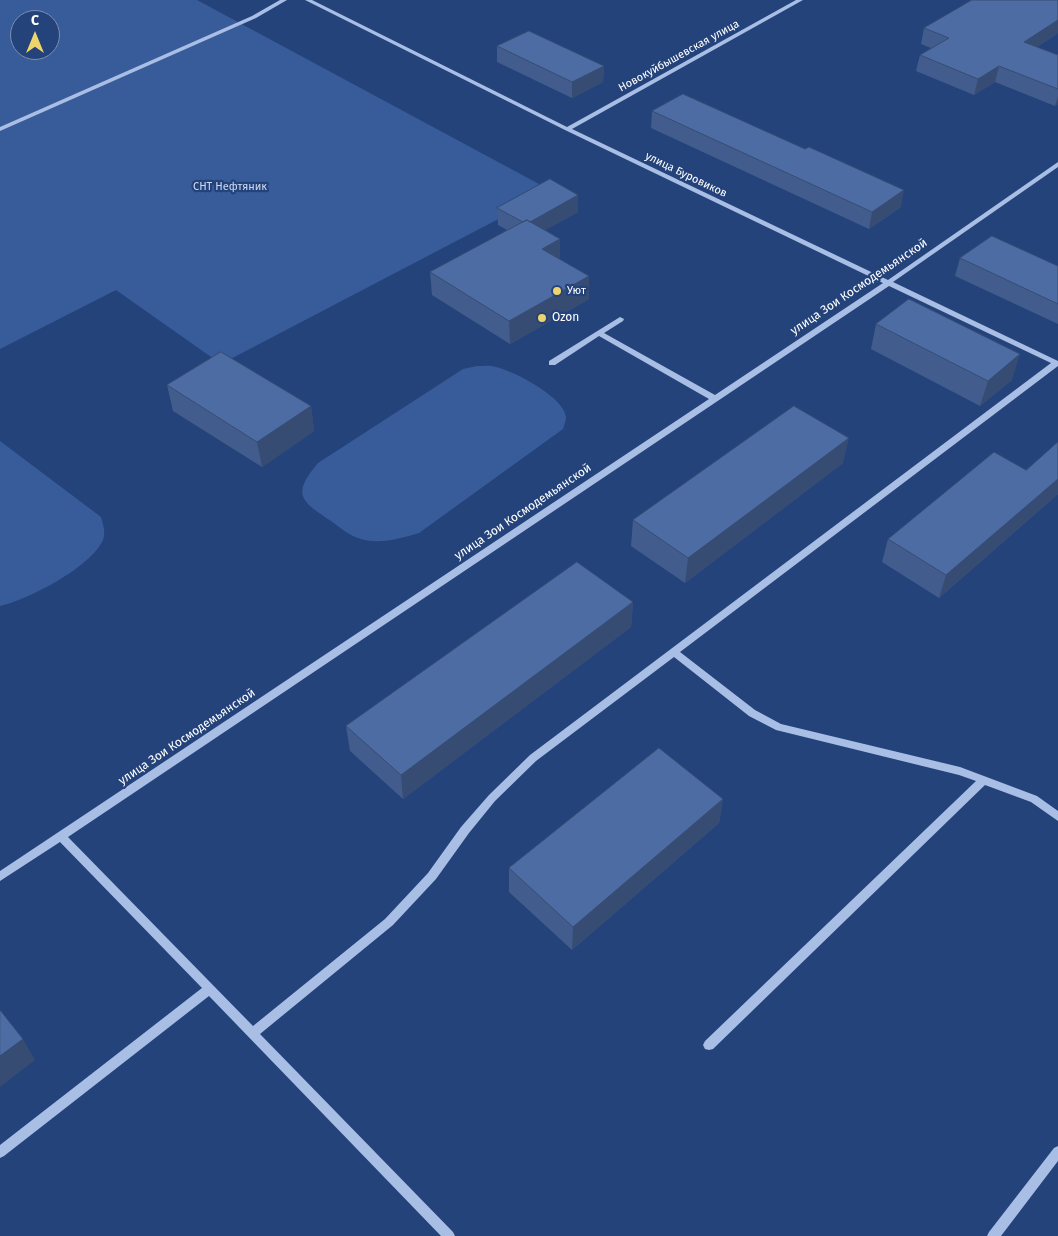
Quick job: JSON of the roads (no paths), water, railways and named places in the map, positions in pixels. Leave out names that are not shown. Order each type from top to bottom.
[{"type":"street","points":[[0,129],[254,17],[284,0]]},
{"type":"street","name":"улица Буровиков","points":[[308,0],[567,129],[1057,363]]},
{"type":"street","name":"Новокуйбышевская улица","points":[[567,129],[800,0]]},
{"type":"street","name":"улица Зои Космодемьянской","points":[[0,877],[888,283],[1058,164]]},
{"type":"street","points":[[552,363],[620,319]]},
{"type":"street","points":[[599,332],[715,399]]},
{"type":"street","points":[[252,1034],[389,922],[432,876],[465,830],[492,798],[533,758],[1057,363]]},
{"type":"street","points":[[674,652],[752,713],[779,727],[960,772],[1034,800],[1058,817]]},
{"type":"street","points":[[709,1045],[984,780]]},
{"type":"street","points":[[61,836],[449,1236]]},
{"type":"street","points":[[0,1152],[209,989]]},
{"type":"street","points":[[993,1236],[1058,1152]]},
{"type":"place","name":"Уют","points":[[557,291]]},
{"type":"place","name":"Ozon","points":[[542,318]]},
{"type":"park label","name":"СНТ Нефтяник","points":[[230,187]]}]
